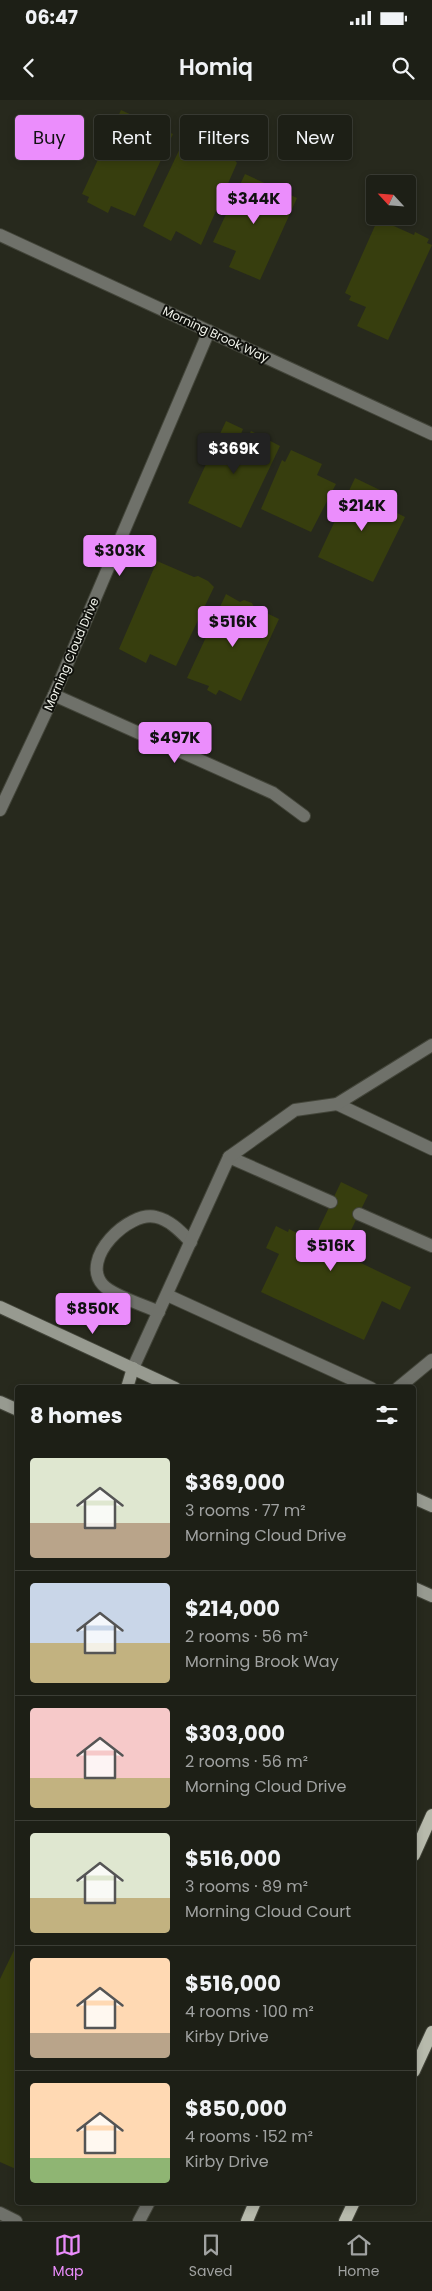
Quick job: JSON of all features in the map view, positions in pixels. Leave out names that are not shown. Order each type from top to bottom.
[{"type":"main road","points":[[0,1307],[169,1385]]},
{"type":"main road","points":[[128,1385],[133,1368]]},
{"type":"main road","points":[[0,1402],[15,1409]]},
{"type":"main road","points":[[416,1499],[432,1506]]},
{"type":"main road","points":[[416,1589],[432,1596]]},
{"type":"main road","points":[[416,1851],[432,1815]]},
{"type":"main road","points":[[416,2067],[432,2032]]},
{"type":"main road","points":[[247,2221],[254,2205]]},
{"type":"main road","points":[[345,2221],[353,2205]]},
{"type":"street","name":"Morning Brook Way","points":[[0,235],[432,434]]},
{"type":"street","name":"Morning Cloud Drive","points":[[0,810],[54,695],[209,331]]},
{"type":"street","points":[[54,695],[273,793],[304,816]]},
{"type":"street","points":[[133,1368],[229,1157],[295,1110],[337,1104],[432,1045]]},
{"type":"street","points":[[337,1104],[432,1149]]},
{"type":"street","points":[[229,1157],[331,1202]]},
{"type":"street","points":[[359,1214],[432,1246]]},
{"type":"street","points":[[159,1312],[109,1290],[101,1284],[97,1268],[102,1247],[124,1226],[142,1217],[156,1216],[171,1224],[191,1242]]},
{"type":"street","points":[[167,1295],[363,1385]]},
{"type":"street","points":[[402,1385],[432,1360]]},
{"type":"street","points":[[139,2221],[147,2205]]},
{"type":"street","points":[[0,2214],[16,2221]]},
{"type":"building","points":[[121,110],[132,115],[119,115]]},
{"type":"building","points":[[180,148],[180,160],[234,160],[237,163],[201,245],[176,231],[171,241],[143,226]]},
{"type":"building","points":[[98,160],[161,160],[135,216],[111,206],[108,213],[87,202],[89,197],[82,194]]},
{"type":"building","points":[[245,174],[297,198],[260,280],[229,267],[236,251],[213,242]]},
{"type":"building","points":[[375,225],[392,225],[414,235],[415,232],[429,239],[427,243],[432,245],[388,340],[357,326],[366,307],[349,300],[351,296],[345,293]]},
{"type":"building","points":[[226,421],[243,429],[239,439],[246,442],[251,431],[280,446],[241,528],[188,503]]},
{"type":"building","points":[[291,450],[322,464],[317,475],[336,484],[311,532],[261,509],[282,460],[285,462]]},
{"type":"building","points":[[355,478],[384,492],[379,504],[405,517],[373,582],[318,557]]},
{"type":"building","points":[[157,561],[194,577],[198,576],[208,581],[214,587],[176,666],[150,654],[146,663],[119,649]]},
{"type":"building","points":[[226,594],[240,602],[244,600],[252,603],[254,607],[279,619],[241,701],[219,690],[216,695],[207,690],[209,686],[187,678]]},
{"type":"building","points":[[341,1182],[368,1195],[340,1253],[411,1287],[400,1310],[382,1301],[364,1340],[261,1292],[279,1254],[266,1248],[276,1226],[288,1232],[289,1229],[313,1241]]},
{"type":"building","points":[[15,1948],[15,2169],[0,2162],[0,1979]]}]
